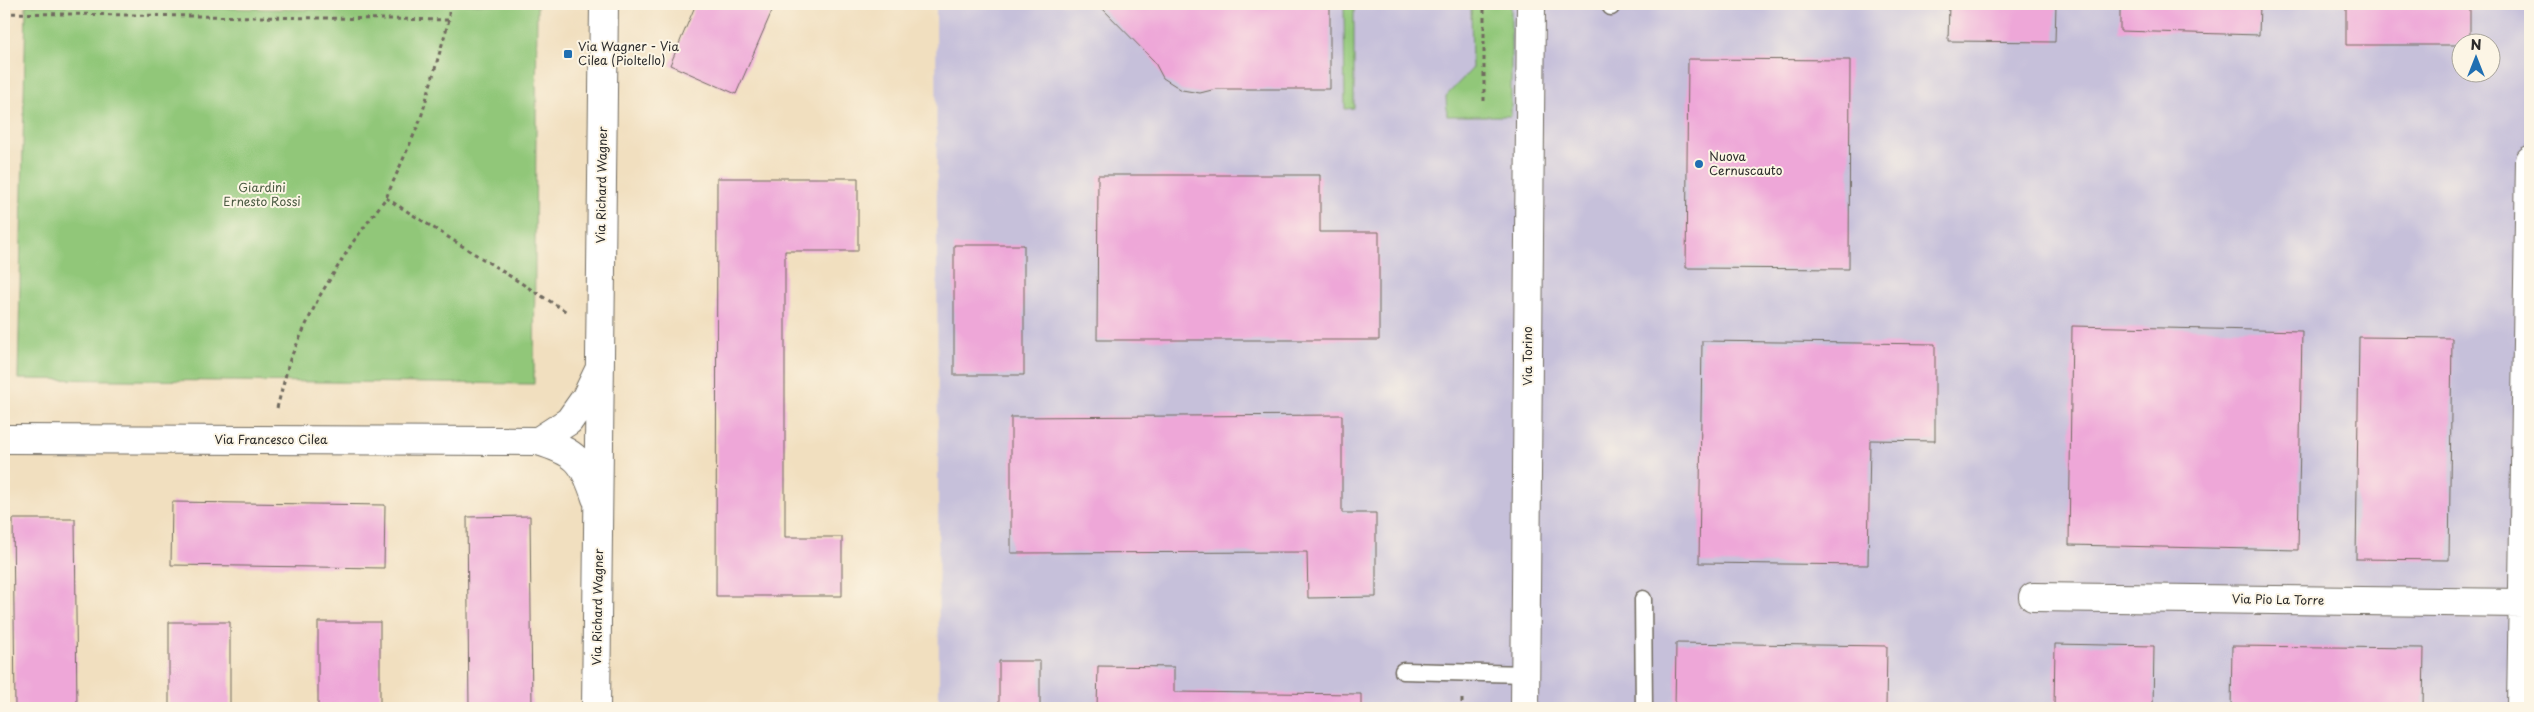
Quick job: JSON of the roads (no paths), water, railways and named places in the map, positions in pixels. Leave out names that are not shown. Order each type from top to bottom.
[{"type":"street","name":"Via Richard Wagner","points":[[596,708],[604,4]]},
{"type":"street","name":"Via Torino","points":[[1526,708],[1530,4]]},
{"type":"street","points":[[2521,708],[2530,160]]},
{"type":"street","name":"Via Richard Wagner","points":[[538,441],[569,421],[586,397],[600,366]]},
{"type":"street","name":"Via Francesco Cilea","points":[[4,439],[538,441]]},
{"type":"street","name":"Via Richard Wagner","points":[[538,441],[564,449],[588,471],[599,506]]},
{"type":"street","name":"Via Pio La Torre","points":[[2033,597],[2523,603]]},
{"type":"lane","points":[[1643,599],[1644,708]]},
{"type":"lane","points":[[1403,671],[1526,674]]},
{"type":"place","name":"Via Wagner - Via Cilea (Pioltello)","points":[[568,54]]},
{"type":"place","name":"Nuova Cernuscauto","points":[[1699,164]]},
{"type":"park label","name":"Giardini Ernesto Rossi","points":[[262,195]]}]
